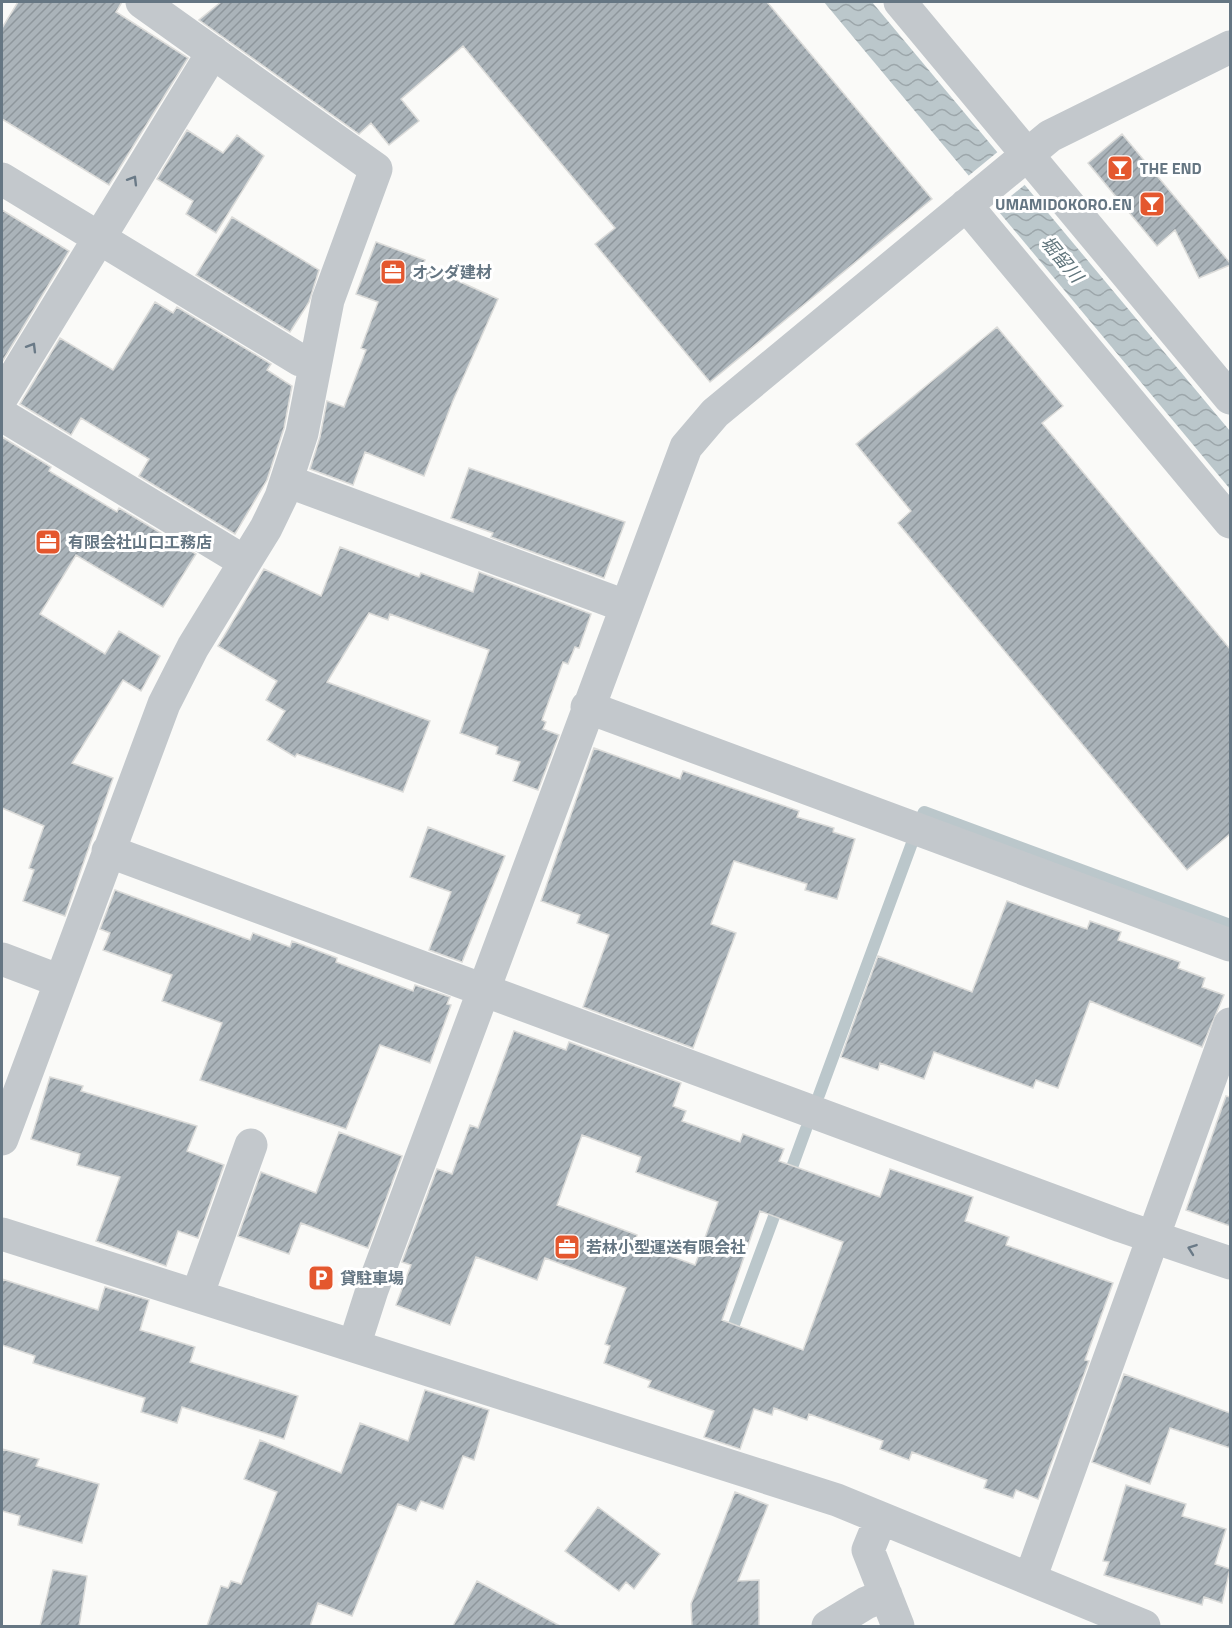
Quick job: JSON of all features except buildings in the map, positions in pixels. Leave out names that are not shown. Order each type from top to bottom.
[{"type":"street","points":[[2,1139],[164,704],[193,647],[266,528],[287,481],[302,433],[328,300],[376,170],[142,2]]},
{"type":"street","points":[[900,2],[1023,159],[1230,398]]},
{"type":"street","points":[[354,1346],[376,1279],[587,707],[676,467],[686,447],[699,428],[1050,136],[1230,47]]},
{"type":"street","points":[[2,397],[213,52]]},
{"type":"street","points":[[2,179],[300,360],[315,362]]},
{"type":"street","points":[[971,202],[1230,522]]},
{"type":"street","points":[[2,415],[244,562]]},
{"type":"street","points":[[287,481],[625,606]]},
{"type":"street","points":[[587,707],[1230,945]]},
{"type":"street","points":[[108,851],[1230,1263]]},
{"type":"street","points":[[2,959],[60,981]]},
{"type":"street","points":[[1030,1579],[1230,1024]]},
{"type":"street","points":[[197,1296],[251,1145]]},
{"type":"street","points":[[2,1234],[837,1500],[1144,1626]]},
{"type":"street","points":[[881,1518],[868,1550],[898,1626]]},
{"type":"street","points":[[828,1626],[866,1603],[886,1595]]},
{"type":"water","name":"堀留川","points":[[824,2],[872,2],[1230,431],[1230,489]]},
{"type":"pier","points":[[1000,150],[1027,183],[994,210],[967,177]]},
{"type":"waterway","points":[[923,814],[924,812],[1230,925]]},
{"type":"waterway","points":[[819,1095],[912,843]]},
{"type":"waterway","points":[[787,1181],[806,1129]]},
{"type":"waterway","points":[[729,1338],[779,1203]]},
{"type":"place","name":"THE END","points":[[1120,168]]},
{"type":"place","name":"UMAMIDOKORO.EN","points":[[1152,204]]},
{"type":"place","name":"オンダ建材","points":[[393,272]]},
{"type":"place","name":"有限会社山口工務店","points":[[48,542]]},
{"type":"place","name":"若林小型運送有限会社","points":[[567,1247]]},
{"type":"place","name":"貸駐車場","points":[[321,1278]]}]
